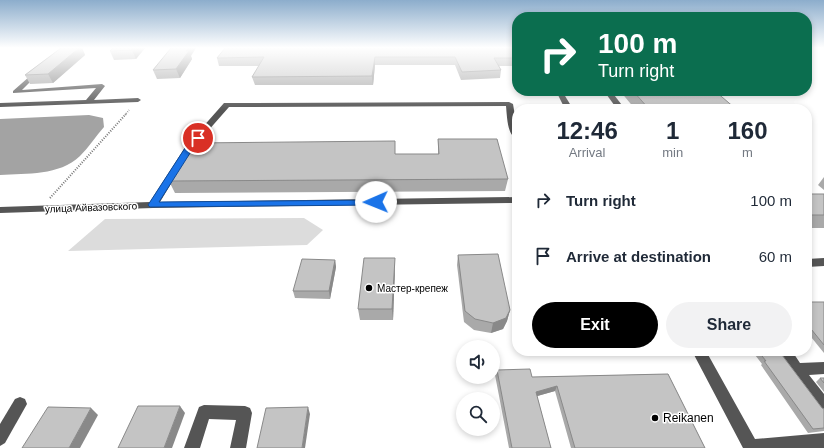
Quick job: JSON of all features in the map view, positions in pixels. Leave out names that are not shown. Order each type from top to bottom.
[{"type":"street","points":[[41,69],[15,92],[102,86],[88,102]]},
{"type":"street","points":[[611,96],[617,104]]},
{"type":"street","points":[[0,105],[138,100]]},
{"type":"street","points":[[153,205],[189,148],[227,105],[509,104],[512,122]]},
{"type":"street","name":"улица Айвазовского","points":[[0,210],[39,210],[153,205],[512,200]]},
{"type":"street","points":[[812,263],[824,262]]},
{"type":"street","points":[[702,356],[751,448],[824,442]]},
{"type":"street","points":[[788,356],[824,406]]},
{"type":"street","points":[[798,369],[824,368]]},
{"type":"street","points":[[0,438],[20,404]]},
{"type":"street","points":[[192,448],[204,412],[246,413],[238,448]]},
{"type":"path","points":[[39,210],[138,100]]},
{"type":"shaded area","points":[[89,115],[103,118],[104,127],[83,153],[72,162],[53,170],[42,172],[0,175],[0,119]]},
{"type":"shaded area","points":[[304,218],[323,230],[307,245],[68,251],[105,219]]},
{"type":"building","points":[[33,69],[54,69],[48,74],[25,75]]},
{"type":"building","points":[[154,69],[176,69],[176,69],[153,70]]},
{"type":"building","points":[[257,69],[373,69],[372,76],[252,77]]},
{"type":"building","points":[[461,69],[501,70],[462,72]]},
{"type":"building","points":[[637,96],[721,96],[730,104],[645,104]]},
{"type":"building","points":[[438,139],[497,139],[508,179],[169,181],[193,143],[395,141],[395,154],[439,154]]},
{"type":"building","points":[[812,194],[824,194],[824,215],[812,215]]},
{"type":"building","points":[[498,254],[510,310],[506,318],[493,323],[475,319],[465,311],[458,255]]},
{"type":"building","points":[[364,258],[395,258],[392,309],[358,309]]},
{"type":"building","points":[[302,259],[335,260],[329,291],[293,291]]},
{"type":"building","points":[[812,302],[824,302],[824,345],[812,330]]},
{"type":"building","points":[[762,356],[783,356],[824,409],[824,428],[813,429],[764,361],[766,361]]},
{"type":"building","points":[[530,369],[532,377],[668,374],[705,448],[575,448],[557,386],[536,392],[551,448],[512,448],[500,384],[500,370]]},
{"type":"building","points":[[138,406],[180,406],[164,448],[118,448]]},
{"type":"building","points":[[48,407],[91,408],[69,448],[22,448]]},
{"type":"building","points":[[308,407],[302,448],[257,448],[266,408]]},
{"type":"place","name":"Мастер-крепеж","points":[[369,288]]},
{"type":"place","name":"Reikanen","points":[[655,418]]},
{"type":"route","points":[[198,138],[189,148],[153,205],[376,202]]}]
